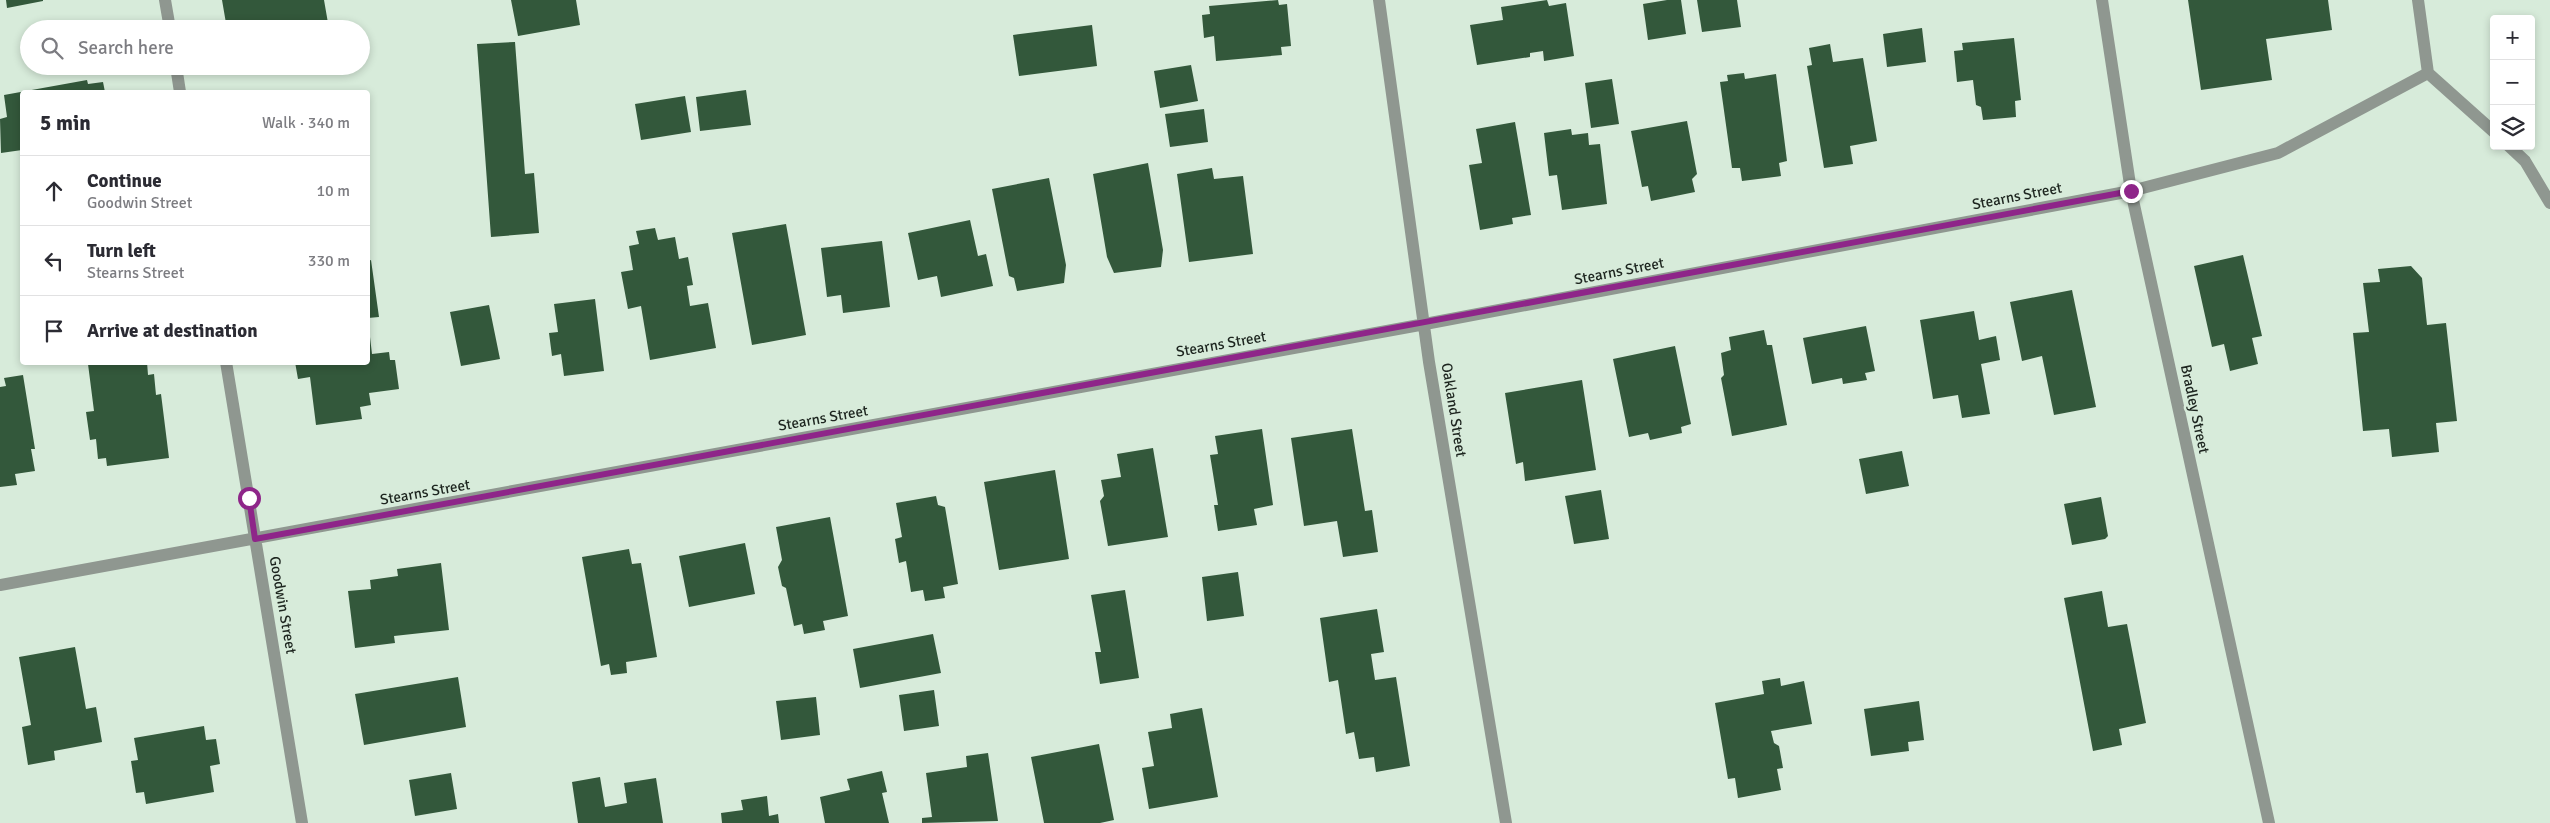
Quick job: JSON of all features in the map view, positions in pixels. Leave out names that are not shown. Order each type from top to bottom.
[{"type":"street","points":[[165,0],[168,20]]},
{"type":"street","name":"Oakland Street","points":[[1378,0],[1424,324],[1506,823]]},
{"type":"street","name":"Bradley Street","points":[[2102,0],[2131,191],[2269,823]]},
{"type":"street","points":[[2418,0],[2428,73],[2490,128]]},
{"type":"street","name":"Stearns Street","points":[[0,585],[1424,324],[2131,191],[2278,153],[2428,73]]},
{"type":"street","points":[[177,75],[180,90]]},
{"type":"street","points":[[2513,150],[2525,161],[2550,204]]},
{"type":"street","name":"Goodwin Street","points":[[226,365],[302,823]]},
{"type":"building","points":[[6,0],[43,0],[43,1],[7,8]]},
{"type":"building","points":[[222,0],[324,0],[327,20],[225,20]]},
{"type":"building","points":[[511,0],[576,0],[580,25],[518,36]]},
{"type":"building","points":[[1278,0],[1279,5],[1287,4],[1291,46],[1281,47],[1282,55],[1216,61],[1214,36],[1204,38],[1202,15],[1210,14],[1209,6]]},
{"type":"building","points":[[1547,0],[1549,6],[1566,3],[1574,56],[1544,61],[1543,51],[1530,53],[1530,57],[1477,65],[1470,25],[1503,20],[1501,7]]},
{"type":"building","points":[[1681,0],[1686,34],[1648,40],[1643,4]]},
{"type":"building","points":[[1697,0],[1737,0],[1741,27],[1702,32]]},
{"type":"building","points":[[2188,0],[2328,0],[2332,30],[2266,39],[2272,80],[2201,90]]},
{"type":"building","points":[[1092,25],[1097,66],[1019,76],[1013,35]]},
{"type":"building","points":[[1922,28],[1926,62],[1887,67],[1883,34]]},
{"type":"building","points":[[2014,38],[2021,100],[2015,101],[2016,117],[1983,120],[1981,107],[1976,105],[1973,80],[1957,82],[1954,51],[1963,50],[1962,43]]},
{"type":"building","points":[[515,42],[525,174],[534,173],[539,233],[491,237],[477,44]]},
{"type":"building","points":[[1830,44],[1833,62],[1863,58],[1877,141],[1850,146],[1853,164],[1824,168],[1807,66],[1812,65],[1809,48]]},
{"type":"building","points":[[1191,65],[1198,101],[1160,108],[1154,71]]},
{"type":"building","points":[[1744,73],[1745,79],[1776,74],[1787,161],[1779,163],[1781,176],[1742,181],[1740,168],[1732,168],[1720,82],[1728,81],[1727,75]]},
{"type":"building","points":[[1612,79],[1619,124],[1591,128],[1585,83]]},
{"type":"building","points":[[87,80],[88,84],[103,82],[105,90],[32,90]]},
{"type":"building","points":[[746,90],[751,125],[700,131],[696,97]]},
{"type":"building","points":[[20,92],[20,150],[1,153],[0,119],[7,117],[4,95]]},
{"type":"building","points":[[685,96],[691,132],[641,140],[635,104]]},
{"type":"building","points":[[1204,109],[1208,142],[1170,147],[1165,114]]},
{"type":"building","points":[[1687,121],[1697,174],[1692,179],[1695,192],[1651,201],[1648,186],[1642,187],[1631,131]]},
{"type":"building","points":[[1515,122],[1531,215],[1512,218],[1513,224],[1480,230],[1469,165],[1482,163],[1476,129]]},
{"type":"building","points":[[1571,129],[1572,135],[1588,133],[1589,145],[1600,144],[1607,204],[1562,210],[1557,175],[1549,176],[1544,133]]},
{"type":"building","points":[[1148,163],[1163,250],[1161,267],[1114,273],[1107,257],[1093,174]]},
{"type":"building","points":[[1212,168],[1214,179],[1243,176],[1253,254],[1189,262],[1177,174]]},
{"type":"building","points":[[1049,178],[1066,265],[1064,283],[1017,291],[1014,278],[1009,276],[992,189]]},
{"type":"building","points":[[970,220],[978,256],[986,254],[993,286],[941,297],[937,276],[918,280],[908,233]]},
{"type":"building","points":[[786,224],[806,335],[752,345],[732,233]]},
{"type":"building","points":[[655,228],[658,240],[675,237],[679,259],[688,257],[693,285],[687,286],[690,306],[708,303],[716,348],[650,360],[641,306],[628,309],[621,272],[633,270],[629,246],[639,244],[636,231]]},
{"type":"building","points":[[882,241],[890,307],[843,313],[841,295],[827,297],[821,248]]},
{"type":"building","points":[[2243,255],[2262,336],[2252,338],[2258,364],[2230,371],[2224,344],[2212,347],[2194,266]]},
{"type":"building","points":[[370,260],[379,317],[370,318]]},
{"type":"building","points":[[2411,266],[2422,278],[2427,325],[2446,323],[2457,421],[2436,423],[2439,452],[2392,457],[2389,429],[2363,431],[2353,333],[2369,332],[2363,283],[2380,282],[2378,269]]},
{"type":"building","points":[[2072,290],[2096,407],[2054,415],[2042,356],[2022,361],[2010,302]]},
{"type":"building","points":[[595,299],[604,371],[564,376],[561,354],[552,356],[549,333],[558,332],[554,304]]},
{"type":"building","points":[[489,305],[500,359],[461,366],[450,312]]},
{"type":"building","points":[[1974,311],[1979,340],[1996,336],[2000,360],[1981,364],[1990,414],[1962,418],[1958,395],[1933,399],[1920,320]]},
{"type":"building","points":[[1866,326],[1875,371],[1865,373],[1867,380],[1843,384],[1842,378],[1812,384],[1803,338]]},
{"type":"building","points":[[1764,330],[1767,345],[1772,345],[1787,425],[1732,436],[1721,378],[1724,375],[1721,353],[1731,350],[1729,337]]},
{"type":"building","points":[[370,337],[372,354],[389,352],[390,360],[395,360],[399,389],[369,393],[371,405],[360,407],[362,419],[316,425],[310,377],[298,379],[296,365],[370,365]]},
{"type":"building","points":[[1675,346],[1691,424],[1681,427],[1682,433],[1650,440],[1648,433],[1629,437],[1613,359]]},
{"type":"building","points":[[88,365],[147,365],[148,375],[154,374],[156,395],[161,394],[169,458],[107,466],[106,458],[98,459],[96,439],[90,440],[86,412],[94,411]]},
{"type":"building","points":[[23,375],[35,449],[31,449],[35,471],[15,474],[17,485],[0,487],[0,387],[6,386],[4,378]]},
{"type":"building","points":[[1582,380],[1596,470],[1525,481],[1523,462],[1516,464],[1505,393]]},
{"type":"building","points":[[1262,429],[1273,505],[1254,509],[1257,525],[1218,531],[1214,505],[1218,505],[1210,455],[1218,454],[1215,436]]},
{"type":"building","points":[[1352,429],[1365,511],[1372,510],[1378,552],[1343,557],[1337,521],[1304,526],[1291,438]]},
{"type":"building","points":[[1153,448],[1168,537],[1108,546],[1100,501],[1104,496],[1101,480],[1121,477],[1117,454]]},
{"type":"building","points":[[1902,451],[1909,486],[1866,494],[1859,459]]},
{"type":"building","points":[[1055,470],[1069,559],[999,570],[984,482]]},
{"type":"building","points":[[1601,490],[1609,539],[1574,544],[1565,496]]},
{"type":"building","points":[[936,496],[938,505],[945,507],[958,584],[943,587],[945,598],[925,601],[923,590],[911,592],[906,561],[899,563],[895,539],[902,537],[896,503]]},
{"type":"building","points":[[2101,497],[2108,536],[2105,539],[2072,545],[2064,504]]},
{"type":"building","points":[[830,517],[848,616],[823,621],[825,630],[804,634],[802,624],[794,626],[786,588],[782,586],[778,567],[782,560],[776,527]]},
{"type":"building","points":[[745,543],[755,594],[689,607],[679,556]]},
{"type":"building","points":[[629,549],[632,564],[641,563],[657,657],[626,662],[627,673],[611,675],[609,664],[601,666],[582,557]]},
{"type":"building","points":[[441,563],[449,630],[394,636],[395,643],[355,648],[348,591],[371,589],[370,580],[398,576],[397,569]]},
{"type":"building","points":[[1238,572],[1244,616],[1207,621],[1202,577]]},
{"type":"building","points":[[1125,590],[1139,678],[1100,684],[1095,652],[1101,652],[1091,595]]},
{"type":"building","points":[[2102,591],[2108,627],[2127,624],[2146,723],[2119,729],[2122,745],[2093,751],[2064,598]]},
{"type":"building","points":[[1377,609],[1384,652],[1371,654],[1375,680],[1396,677],[1410,766],[1376,772],[1374,757],[1359,759],[1354,732],[1346,734],[1338,680],[1329,682],[1320,618]]},
{"type":"building","points":[[933,634],[941,673],[860,688],[853,649]]},
{"type":"building","points":[[75,647],[86,709],[96,707],[102,742],[54,751],[55,760],[28,765],[22,727],[31,725],[19,657]]},
{"type":"building","points":[[458,677],[466,727],[364,745],[355,694]]},
{"type":"building","points":[[1780,678],[1781,686],[1804,681],[1812,724],[1771,731],[1774,743],[1779,746],[1783,768],[1777,769],[1781,790],[1738,798],[1735,778],[1728,779],[1715,703],[1764,694],[1762,681]]},
{"type":"building","points":[[934,690],[939,726],[904,731],[899,695]]},
{"type":"building","points":[[816,697],[820,735],[781,740],[776,701]]},
{"type":"building","points":[[1919,701],[1924,740],[1908,742],[1909,751],[1871,756],[1864,709]]},
{"type":"building","points":[[1202,708],[1218,797],[1149,809],[1142,768],[1154,766],[1148,732],[1172,728],[1170,714]]},
{"type":"building","points":[[204,726],[206,740],[216,739],[220,764],[210,766],[214,792],[146,804],[144,792],[136,793],[131,761],[138,760],[134,738]]},
{"type":"building","points":[[1099,744],[1114,820],[1100,823],[1044,823],[1031,757]]},
{"type":"building","points":[[988,753],[998,821],[922,823],[922,818],[932,817],[926,773],[967,767],[966,756]]},
{"type":"building","points":[[882,771],[887,792],[882,793],[889,823],[825,823],[820,797],[850,790],[847,779]]},
{"type":"building","points":[[451,773],[457,809],[415,816],[409,780]]},
{"type":"building","points":[[600,777],[605,807],[627,803],[624,783],[656,778],[663,823],[578,823],[572,782]]},
{"type":"building","points":[[767,796],[769,816],[778,814],[779,823],[722,823],[721,813],[743,810],[741,800]]},
{"type":"route","points":[[249,498],[255,539],[1424,324],[2131,191]]}]
